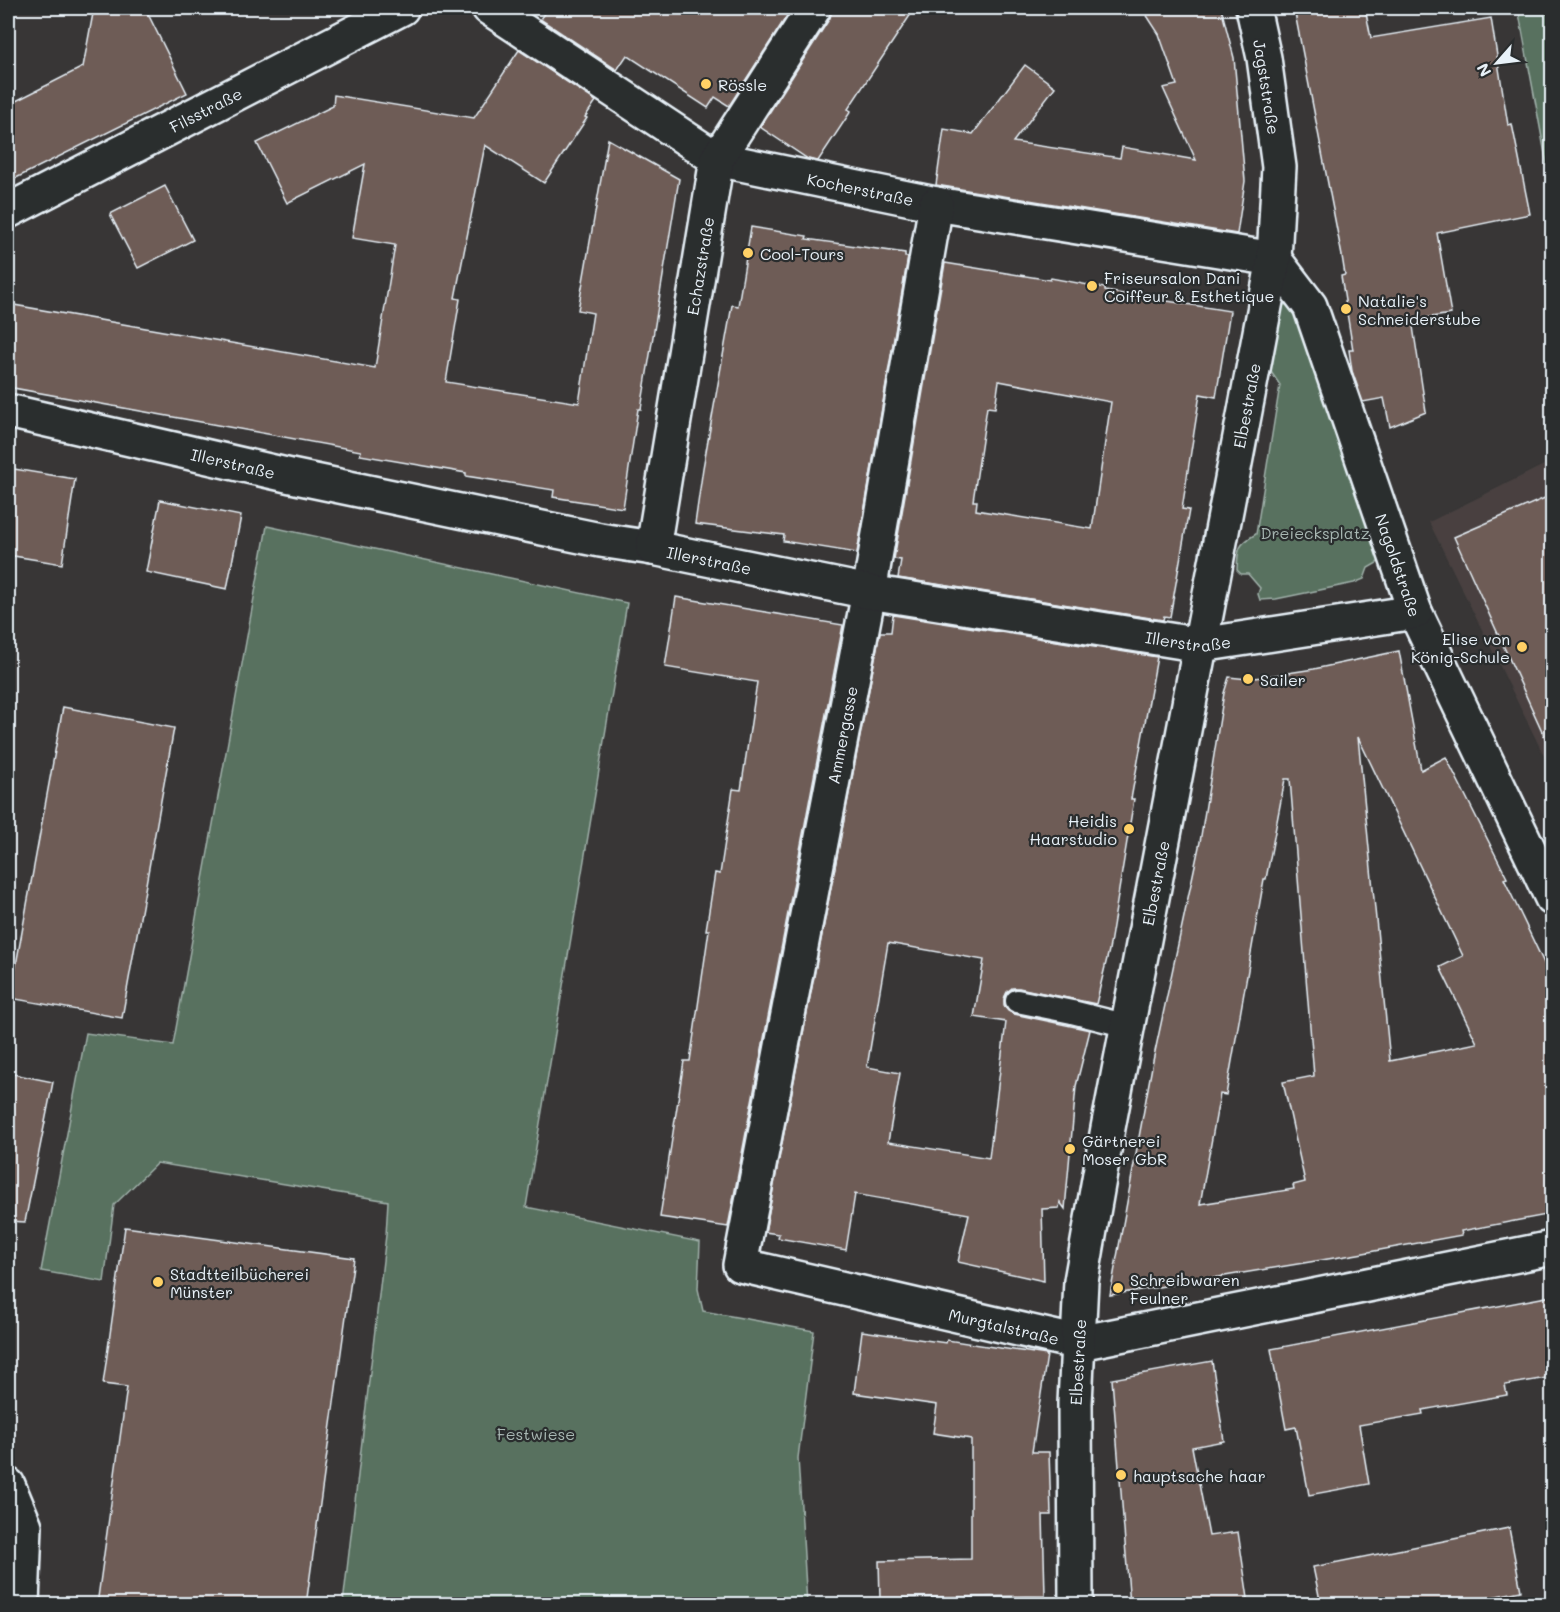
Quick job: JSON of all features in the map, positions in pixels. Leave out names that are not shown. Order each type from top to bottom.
[{"type":"street","name":"Filsstraße","points":[[8,211],[402,8]]},
{"type":"street","name":"Kocherstraße","points":[[489,8],[717,159],[936,204],[1274,259]]},
{"type":"street","name":"Echazstraße","points":[[652,548],[717,159],[814,8]]},
{"type":"street","name":"Jagststraße","points":[[1253,8],[1264,58],[1279,167]]},
{"type":"street","name":"Elbestraße","points":[[1076,1605],[1075,1403],[1081,1281],[1274,259],[1279,167]]},
{"type":"street","name":"Ammergasse","points":[[740,1265],[869,592],[936,204]]},
{"type":"street","name":"Nagoldstraße","points":[[1274,259],[1310,306],[1415,612],[1552,898]]},
{"type":"street","name":"Illerstraße","points":[[8,411],[291,476],[588,537],[869,592],[1201,645],[1415,612]]},
{"type":"street","name":"Murgtalstraße","points":[[740,1265],[1079,1343],[1552,1248]]},
{"type":"street","points":[[8,1485],[25,1526],[22,1605]]},
{"type":"lane","points":[[1017,1001],[1128,1026]]},
{"type":"shaded area","name":"Elise von König-Schule","points":[[1552,461],[1552,772],[1429,522]]},
{"type":"green space","points":[[1518,8],[1530,8],[1552,16],[1552,192]]},
{"type":"green space","name":"Dreiecksplatz","points":[[1291,304],[1302,315],[1384,559],[1368,568],[1364,579],[1354,583],[1276,599],[1260,600],[1258,594],[1260,588],[1248,574],[1241,574],[1237,570],[1238,557],[1245,541],[1256,534],[1280,385],[1267,366],[1275,311],[1283,305]]},
{"type":"green space","name":"Festwiese","points":[[267,526],[627,603],[526,1207],[700,1242],[698,1289],[703,1311],[814,1331],[798,1458],[807,1604],[343,1604],[388,1201],[157,1163],[114,1205],[104,1282],[41,1271],[86,1033],[173,1045]]},
{"type":"building","points":[[94,8],[145,8],[187,93],[8,182],[8,105],[83,67]]},
{"type":"building","points":[[548,8],[792,8],[729,106],[715,97],[708,108],[627,55],[617,70],[540,19]]},
{"type":"building","points":[[832,8],[915,8],[848,109],[851,111],[818,161],[808,159],[760,127],[830,18]]},
{"type":"building","points":[[1142,8],[1221,8],[1234,58],[1245,181],[1237,234],[936,185],[944,129],[973,134],[1025,65],[1055,87],[1013,142],[1120,158],[1122,147],[1196,160],[1163,88],[1177,85],[1159,34]]},
{"type":"building","points":[[1294,8],[1365,8],[1371,38],[1491,18],[1508,125],[1512,124],[1530,214],[1437,233],[1451,314],[1412,320],[1426,412],[1390,427],[1384,398],[1363,402],[1352,371],[1349,350],[1353,350],[1341,276],[1345,275],[1342,256]]},
{"type":"building","points":[[519,50],[596,101],[544,183],[485,145],[455,298],[460,299],[446,382],[579,403],[593,313],[578,310],[608,139],[679,179],[641,409],[638,409],[623,508],[553,497],[554,490],[466,476],[466,473],[360,455],[361,451],[8,387],[8,304],[375,368],[395,245],[352,238],[365,164],[287,203],[257,143],[333,106],[334,95],[474,118]]},
{"type":"building","points":[[165,186],[193,240],[138,268],[110,214]]},
{"type":"building","points":[[751,227],[807,236],[806,239],[905,253],[905,257],[908,257],[857,553],[783,541],[784,535],[695,524],[732,305],[738,306]]},
{"type":"building","points":[[945,263],[1050,280],[1051,278],[1105,288],[1105,291],[1230,311],[1216,397],[1200,394],[1182,509],[1189,510],[1170,617],[1164,616],[1163,620],[898,578],[901,560],[894,559]],"holes":[[[999,381],[1111,402],[1092,529],[976,510],[977,501],[973,501],[987,407],[995,408]]]},
{"type":"building","points":[[8,468],[75,479],[62,564],[8,555]]},
{"type":"building","name":"Elise von König-Schule","points":[[1552,495],[1552,753],[1454,537]]},
{"type":"building","points":[[160,500],[241,516],[227,589],[146,572]]},
{"type":"building","points":[[676,597],[843,625],[728,1227],[660,1217],[684,1061],[690,1061],[715,873],[720,874],[733,789],[741,790],[757,682],[665,667]]},
{"type":"building","points":[[893,615],[1157,657],[1131,799],[1134,799],[1109,950],[1096,1004],[1019,988],[1012,988],[1004,999],[1004,1006],[1014,1014],[1090,1030],[1076,1086],[1065,1209],[1060,1202],[1059,1208],[1042,1209],[1044,1281],[958,1262],[969,1214],[855,1194],[846,1250],[778,1238],[779,1234],[765,1232],[880,632],[891,632]],"holes":[[[888,943],[984,960],[974,1017],[1006,1022],[989,1158],[888,1142],[900,1073],[867,1067]]]},
{"type":"building","points":[[1399,651],[1421,770],[1446,757],[1507,878],[1504,879],[1552,980],[1552,1214],[1461,1231],[1462,1235],[1110,1295],[1153,1061],[1200,842],[1224,693],[1229,677],[1248,679],[1314,669]],"holes":[[[1358,737],[1463,956],[1440,967],[1477,1043],[1390,1061]],[[1285,779],[1290,779],[1314,1076],[1283,1082],[1305,1182],[1293,1185],[1294,1189],[1200,1204],[1220,1094],[1226,1095],[1264,879],[1266,879]]]},
{"type":"building","points":[[63,707],[174,728],[122,1018],[10,998]]},
{"type":"building","points":[[8,1073],[53,1082],[25,1222],[8,1221]]},
{"type":"building","points":[[125,1227],[354,1258],[306,1605],[97,1605],[127,1387],[103,1384]]},
{"type":"building","points":[[1552,1296],[1552,1377],[1505,1385],[1507,1395],[1422,1410],[1423,1414],[1359,1425],[1369,1484],[1309,1495],[1296,1427],[1286,1429],[1271,1349]]},
{"type":"building","points":[[862,1331],[946,1343],[947,1340],[1047,1355],[1032,1452],[1049,1452],[1051,1515],[1043,1515],[1045,1596],[880,1598],[879,1561],[971,1559],[971,1439],[933,1433],[937,1405],[854,1393]]},
{"type":"building","points":[[1212,1361],[1224,1441],[1192,1447],[1209,1536],[1238,1532],[1249,1605],[1130,1605],[1112,1379]]},
{"type":"building","points":[[1509,1528],[1521,1591],[1452,1605],[1321,1605],[1313,1567]]},
{"type":"place","name":"Rössle","points":[[706,84]]},
{"type":"place","name":"Cool-Tours","points":[[748,253]]},
{"type":"place","name":"Friseursalon Dani Coiffeur & Esthetique","points":[[1092,286]]},
{"type":"place","name":"Natalie's Schneiderstube","points":[[1346,309]]},
{"type":"place","name":"Elise von König-Schule","points":[[1522,647]]},
{"type":"place","name":"Sailer","points":[[1248,679]]},
{"type":"place","name":"Heidis Haarstudio","points":[[1129,829]]},
{"type":"place","name":"Gärtnerei Moser GbR","points":[[1070,1149]]},
{"type":"place","name":"Stadtteilbücherei Münster","points":[[158,1282]]},
{"type":"place","name":"Schreibwaren Feulner","points":[[1118,1288]]},
{"type":"place","name":"hauptsache haar","points":[[1121,1475]]}]
